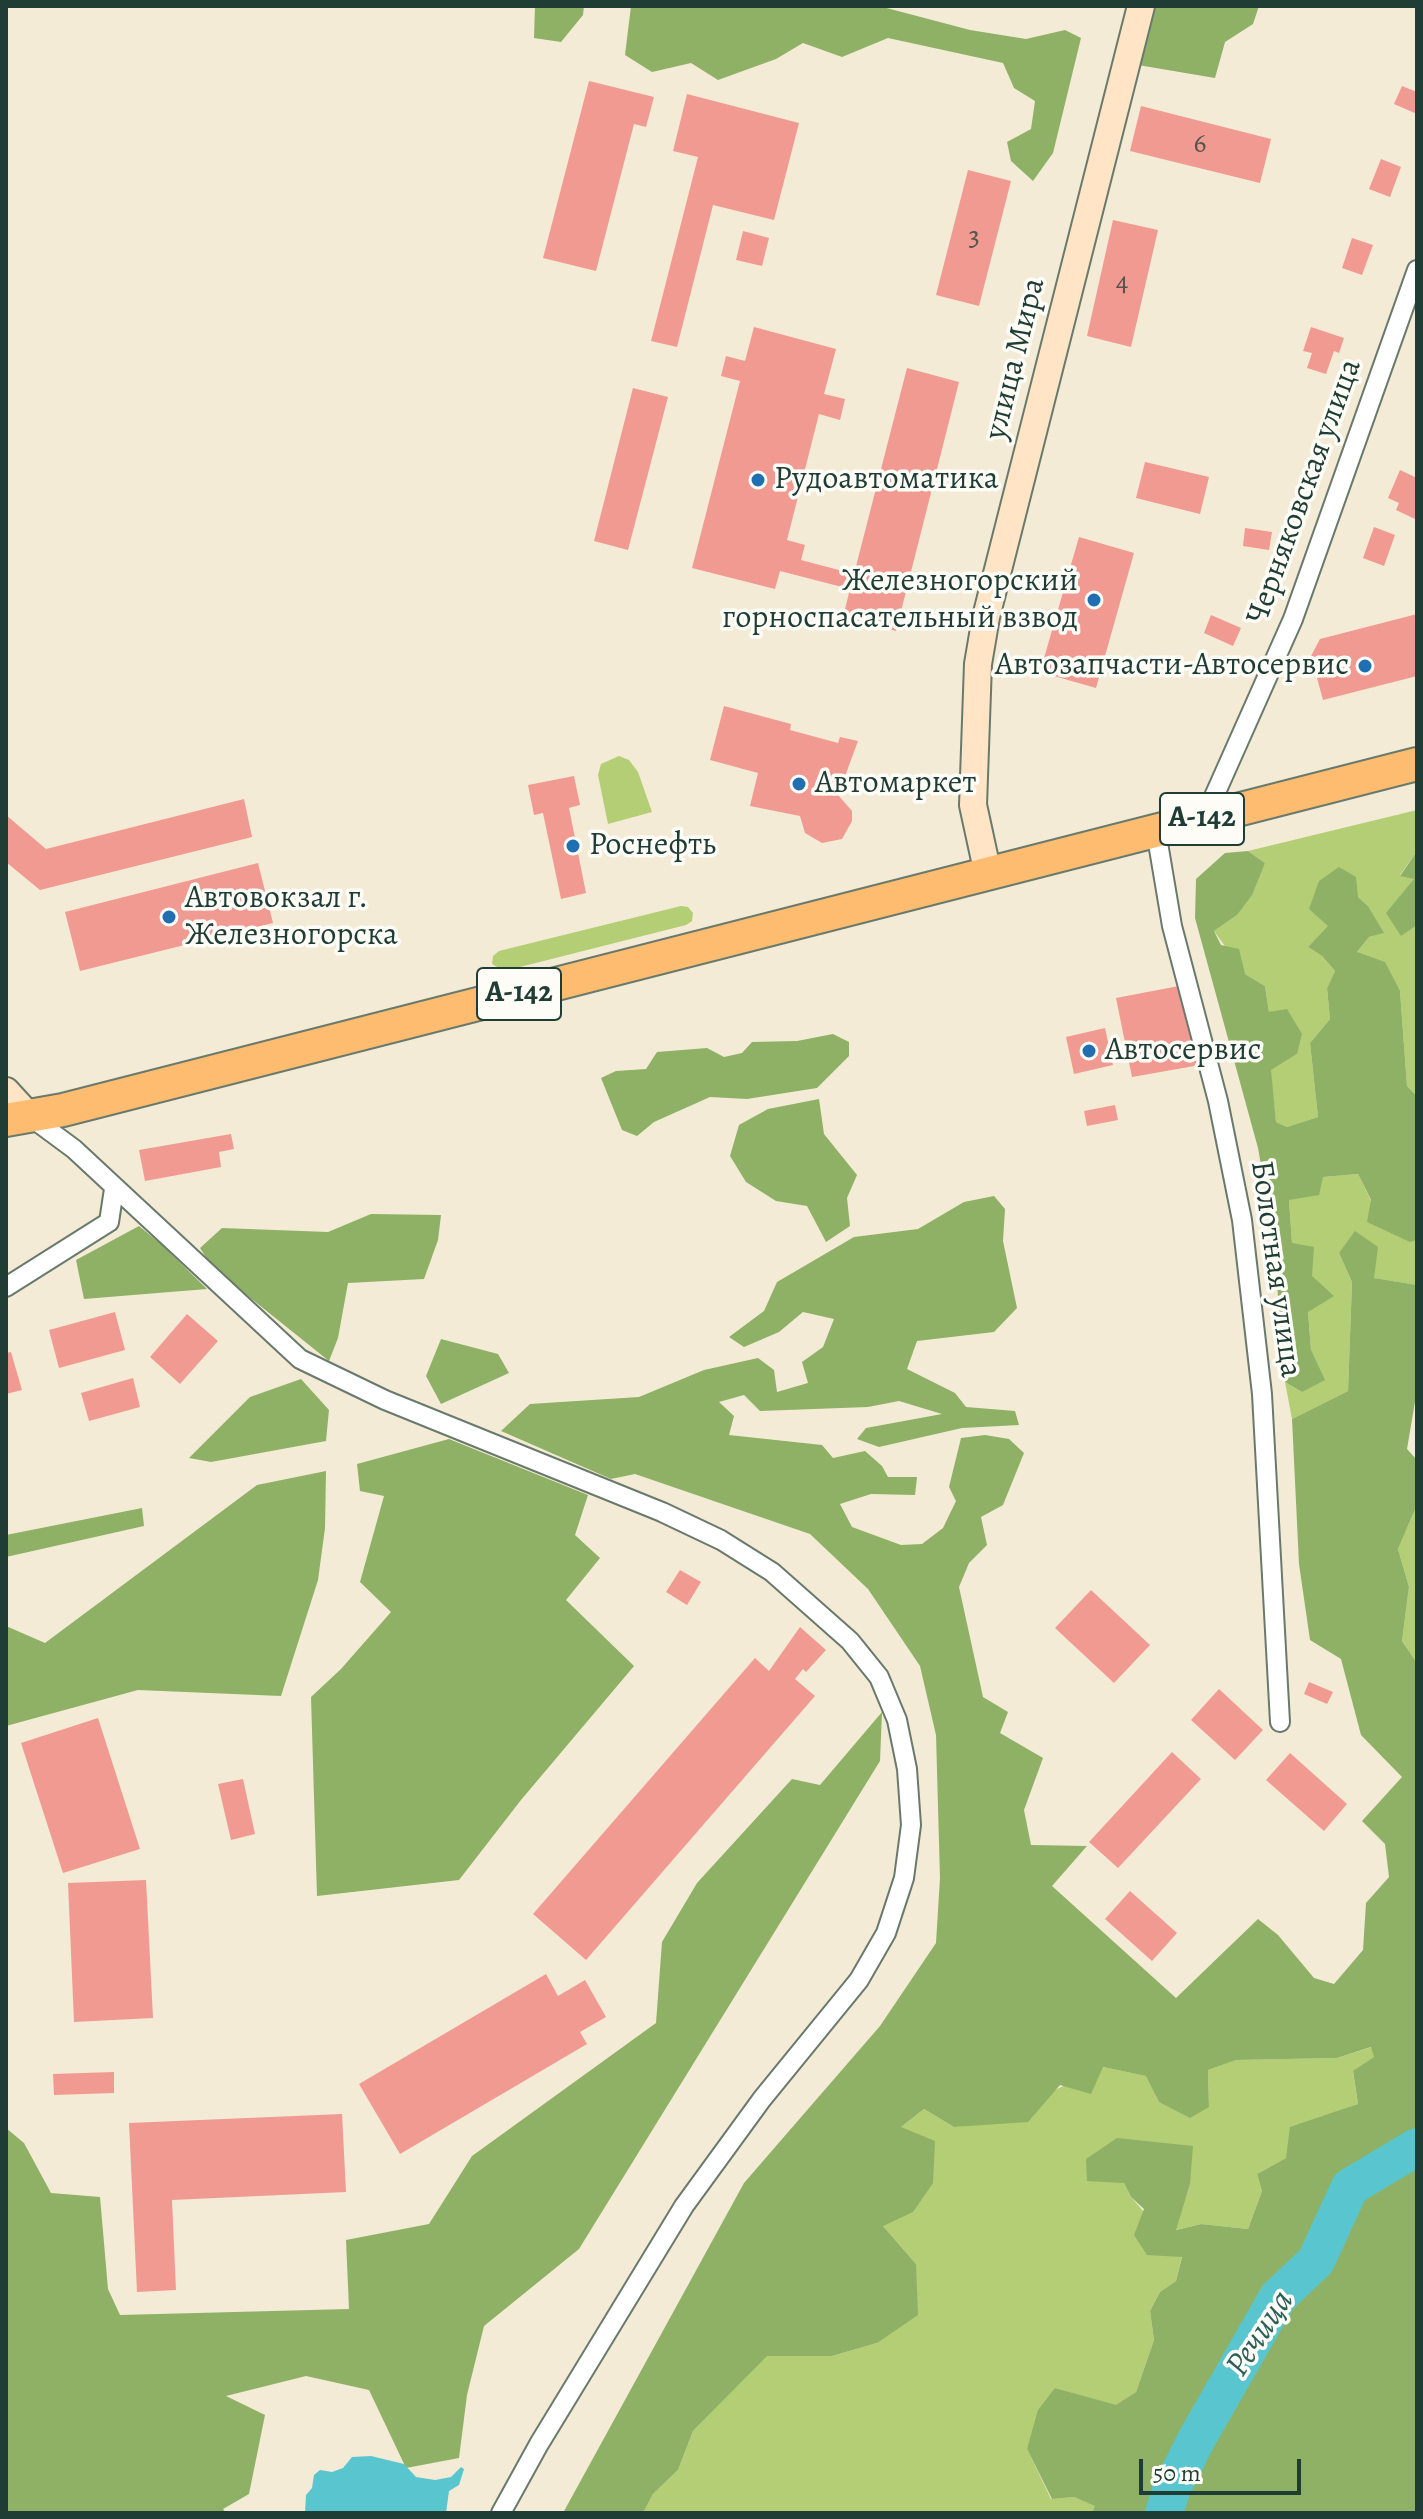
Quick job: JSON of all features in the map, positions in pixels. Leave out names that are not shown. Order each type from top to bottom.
[{"type":"highway","name":"А-142","points":[[17,1118],[50,1114],[1417,764]]},
{"type":"main road","name":"улица Мира","points":[[988,874],[973,805],[978,664],[986,617],[1141,6]]},
{"type":"main road","points":[[6,1091],[17,1118]]},
{"type":"street","name":"Черняковская улица","points":[[1204,819],[1293,619],[1417,270]]},
{"type":"street","name":"Болотная улица","points":[[1156,831],[1172,926],[1218,1101],[1242,1220],[1262,1394],[1280,1722]]},
{"type":"street","points":[[17,1118],[74,1149],[300,1359],[385,1400],[662,1512],[721,1540],[772,1572],[850,1641],[879,1677],[897,1720],[907,1769],[911,1825],[904,1878],[886,1933],[859,1980],[762,2099],[684,2206],[539,2444],[501,2513]]},
{"type":"street","points":[[6,1287],[109,1222],[114,1189]]},
{"type":"green space","points":[[535,6],[584,6],[583,15],[561,42],[534,38]]},
{"type":"green space","points":[[631,6],[879,6],[970,30],[1026,39],[1065,30],[1081,38],[1053,153],[1033,181],[1011,161],[1007,142],[1031,129],[1035,101],[1014,88],[1003,63],[888,38],[842,57],[803,43],[776,59],[718,80],[691,63],[652,72],[625,55]]},
{"type":"green space","points":[[1154,6],[1259,6],[1253,24],[1225,42],[1215,78],[1138,65]]},
{"type":"green space","points":[[619,756],[629,760],[638,772],[652,812],[608,824],[598,775],[601,764]]},
{"type":"green space","points":[[1417,810],[1417,851],[1400,875],[1414,878],[1400,935],[1417,925],[1417,1096],[1407,1086],[1400,991],[1357,952],[1369,937],[1383,933],[1368,906],[1358,897],[1308,947],[1322,956],[1335,971],[1327,988],[1330,1019],[1310,1043],[1318,1117],[1287,1127],[1276,1122],[1270,1070],[1297,1054],[1269,1012],[1265,986],[1245,974],[1214,931],[1237,915],[1265,863],[1248,851]]},
{"type":"green space","points":[[1248,851],[1265,863],[1252,895],[1237,915],[1214,931],[1221,945],[1239,949],[1245,974],[1265,986],[1269,1012],[1287,1009],[1302,1034],[1297,1054],[1271,1070],[1276,1122],[1287,1127],[1318,1117],[1310,1043],[1330,1019],[1327,988],[1335,971],[1322,956],[1308,947],[1328,926],[1309,909],[1319,881],[1339,867],[1356,877],[1358,897],[1368,906],[1384,933],[1369,937],[1357,952],[1385,962],[1400,991],[1407,1086],[1417,1096],[1417,1240],[1410,1242],[1367,1222],[1371,1200],[1358,1174],[1323,1177],[1319,1195],[1289,1200],[1292,1243],[1314,1247],[1312,1276],[1334,1296],[1308,1312],[1311,1350],[1325,1380],[1302,1392],[1285,1382],[1273,1235],[1258,1148],[1195,918],[1196,879],[1225,853]]},
{"type":"green space","points":[[1417,851],[1417,925],[1401,936],[1386,913],[1414,879],[1400,876]]},
{"type":"green space","points":[[681,906],[688,907],[693,913],[692,921],[686,925],[504,971],[492,964],[493,956],[499,951]]},
{"type":"green space","points":[[833,1034],[849,1042],[849,1056],[817,1088],[747,1099],[710,1097],[654,1122],[637,1136],[622,1130],[601,1078],[616,1071],[646,1069],[657,1052],[707,1048],[724,1057],[742,1053],[752,1042],[797,1041]]},
{"type":"green space","points":[[819,1099],[824,1134],[857,1175],[847,1198],[850,1226],[826,1242],[807,1206],[776,1201],[746,1182],[730,1156],[739,1125],[768,1109]]},
{"type":"green space","points":[[1358,1174],[1371,1201],[1410,1241],[1417,1240],[1417,1285],[1373,1278],[1339,1253],[1352,1282],[1348,1391],[1292,1419],[1285,1382],[1302,1392],[1311,1350],[1308,1312],[1312,1276],[1292,1243],[1289,1200],[1323,1177]]},
{"type":"green space","points":[[994,1196],[1005,1209],[1003,1241],[1017,1308],[994,1332],[917,1341],[907,1369],[955,1393],[966,1407],[1015,1411],[1019,1425],[962,1428],[879,1447],[857,1439],[866,1428],[942,1414],[899,1401],[868,1407],[760,1411],[744,1395],[719,1402],[734,1416],[729,1435],[822,1445],[833,1458],[865,1451],[882,1466],[888,1477],[917,1477],[915,1495],[871,1494],[840,1504],[852,1527],[901,1545],[922,1544],[943,1528],[956,1501],[949,1487],[961,1438],[985,1435],[1009,1439],[1024,1453],[1003,1505],[981,1517],[987,1545],[969,1563],[959,1587],[983,1697],[1008,1712],[1000,1733],[1043,1758],[1024,1810],[1031,1845],[1087,1846],[1052,1886],[1176,1998],[1258,1919],[1278,1935],[1314,1978],[1334,1984],[1363,1950],[1366,1903],[1389,1877],[1385,1844],[1362,1821],[1402,1777],[1361,1735],[1341,1659],[1310,1640],[1299,1564],[1292,1419],[1348,1391],[1352,1282],[1339,1253],[1355,1231],[1378,1247],[1374,1278],[1417,1285],[1417,1390],[1407,1449],[1417,1460],[1417,1505],[1398,1549],[1409,1587],[1402,1641],[1417,1663],[1417,2513],[1092,2513],[1095,2506],[1074,2497],[1052,2499],[1027,2449],[1038,2410],[1055,2388],[1116,2405],[1136,2392],[1154,2340],[1150,2311],[1160,2292],[1176,2281],[1182,2257],[1147,2255],[1134,2235],[1144,2209],[1131,2197],[1124,2183],[1087,2181],[1086,2159],[1117,2138],[1193,2146],[1190,2184],[1176,2230],[1201,2224],[1248,2229],[1262,2191],[1257,2174],[1286,2158],[1290,2127],[1358,2104],[1353,2071],[1374,2057],[1371,2047],[1337,2058],[1236,2060],[1208,2070],[1209,2107],[1190,2118],[1159,2102],[1146,2076],[1103,2067],[1091,2094],[1060,2085],[1028,2122],[954,2127],[924,2109],[901,2127],[935,2141],[933,2183],[913,2212],[883,2226],[916,2264],[918,2315],[877,2343],[832,2356],[767,2356],[693,2431],[678,2470],[653,2494],[643,2513],[563,2513],[744,2183],[880,2026],[936,1943],[940,1878],[936,1735],[920,1666],[868,1589],[810,1534],[635,1474],[611,1479],[501,1431],[530,1404],[639,1397],[704,1370],[758,1358],[774,1370],[777,1392],[808,1383],[802,1362],[823,1347],[834,1319],[803,1312],[779,1332],[744,1347],[729,1337],[764,1311],[777,1282],[854,1237],[918,1229],[964,1202]]},
{"type":"green space","points":[[371,1214],[441,1215],[438,1240],[424,1279],[348,1283],[338,1338],[329,1361],[213,1268],[200,1248],[222,1228],[328,1232]]},
{"type":"green space","points":[[139,1226],[207,1289],[84,1299],[76,1260]]},
{"type":"green space","points":[[441,1339],[498,1354],[509,1373],[441,1404],[426,1376]]},
{"type":"green space","points":[[301,1379],[329,1410],[326,1441],[211,1462],[189,1458],[250,1397]]},
{"type":"green space","points":[[449,1439],[588,1495],[575,1535],[600,1558],[566,1600],[634,1666],[521,1800],[459,1880],[317,1896],[311,1697],[341,1669],[391,1612],[360,1582],[384,1496],[360,1491],[357,1464]]},
{"type":"green space","points":[[326,1471],[325,1528],[318,1580],[281,1696],[138,1690],[6,1726],[6,1626],[45,1643],[257,1485]]},
{"type":"green space","points":[[1417,1505],[1417,1663],[1402,1641],[1409,1587],[1398,1549]]},
{"type":"green space","points":[[142,1508],[144,1526],[6,1557],[6,1535]]},
{"type":"green space","points":[[882,1712],[880,1761],[579,2249],[484,2326],[467,2395],[459,2458],[406,2468],[369,2390],[306,2376],[226,2396],[265,2415],[249,2494],[223,2509],[226,2513],[6,2513],[6,2128],[24,2143],[51,2193],[100,2197],[108,2289],[120,2315],[349,2309],[346,2240],[429,2224],[472,2156],[656,2023],[662,1942],[697,1883],[792,1779],[820,1785]]},
{"type":"green space","points":[[1372,2047],[1375,2057],[1353,2072],[1358,2104],[1329,2115],[1286,2158],[1257,2174],[1262,2191],[1248,2229],[1201,2224],[1175,2230],[1190,2184],[1124,2183],[1131,2197],[1182,2256],[1176,2281],[1160,2292],[1150,2311],[1154,2340],[1136,2392],[1116,2406],[1055,2388],[1027,2449],[1051,2499],[1074,2497],[1096,2506],[1092,2513],[643,2513],[653,2494],[678,2470],[693,2431],[767,2355],[832,2356],[877,2343],[916,2264],[883,2226],[901,2127],[924,2109],[954,2127],[984,2124],[1103,2067],[1147,2076],[1159,2102],[1209,2107],[1208,2070],[1235,2060],[1337,2058]]},
{"type":"water","points":[[371,2456],[404,2464],[416,2477],[435,2480],[451,2477],[461,2467],[464,2469],[459,2485],[449,2491],[446,2513],[305,2513],[306,2495],[312,2488],[314,2475],[320,2470],[332,2472],[343,2468],[352,2457]]},
{"type":"building","points":[[589,81],[654,97],[646,127],[634,124],[596,271],[543,258]]},
{"type":"building","points":[[1402,86],[1417,92],[1417,114],[1394,104]]},
{"type":"building","points":[[687,94],[799,123],[774,220],[713,205],[677,347],[651,341],[698,157],[673,151]]},
{"type":"building","points":[[1141,106],[1271,139],[1260,183],[1130,151]]},
{"type":"building","points":[[1381,159],[1401,167],[1390,197],[1369,189]]},
{"type":"building","points":[[968,170],[1011,181],[979,306],[936,295]]},
{"type":"building","points":[[1113,220],[1158,230],[1131,347],[1087,336]]},
{"type":"building","points":[[743,231],[769,238],[762,266],[736,260]]},
{"type":"building","points":[[1352,238],[1373,245],[1362,275],[1342,268]]},
{"type":"building","name":"Рудоавтоматика","points":[[754,327],[836,349],[824,394],[845,399],[840,420],[819,414],[787,540],[805,545],[801,560],[854,574],[907,368],[959,382],[896,631],[843,617],[850,589],[780,571],[775,589],[692,568],[740,381],[721,376],[726,356],[745,361]]},
{"type":"building","points":[[1311,327],[1344,338],[1339,353],[1334,351],[1326,374],[1307,368],[1312,353],[1303,351]]},
{"type":"building","points":[[633,388],[668,397],[628,550],[594,541]]},
{"type":"building","points":[[1145,462],[1209,477],[1200,514],[1136,498]]},
{"type":"building","points":[[1400,470],[1417,478],[1417,520],[1396,510],[1399,503],[1388,498]]},
{"type":"building","points":[[1374,527],[1395,535],[1384,566],[1363,558]]},
{"type":"building","points":[[1245,528],[1272,532],[1269,550],[1243,546]]},
{"type":"building","points":[[1079,537],[1134,553],[1096,688],[1040,672]]},
{"type":"building","name":"Автозапчасти-Автосервис","points":[[1417,614],[1417,676],[1323,700],[1311,656],[1320,639]]},
{"type":"building","points":[[1211,615],[1241,628],[1233,646],[1204,633]]},
{"type":"building","name":"Автомаркет","points":[[724,706],[791,724],[790,730],[838,743],[840,737],[858,741],[838,795],[852,811],[852,821],[842,839],[822,843],[805,833],[800,816],[750,806],[758,773],[710,760]]},
{"type":"building","points":[[574,776],[580,805],[569,808],[586,893],[561,899],[543,813],[534,815],[528,785]]},
{"type":"building","points":[[244,799],[252,837],[40,890],[6,862],[6,815],[46,849]]},
{"type":"building","name":"Автовокзал г. Железногорска","points":[[258,863],[273,923],[80,971],[65,912]]},
{"type":"building","points":[[1184,985],[1200,1065],[1132,1077],[1116,998]]},
{"type":"building","name":"Автосервис","points":[[1105,1028],[1113,1065],[1074,1074],[1066,1037]]},
{"type":"building","points":[[1115,1105],[1118,1120],[1087,1126],[1084,1111]]},
{"type":"building","points":[[231,1134],[234,1149],[219,1152],[221,1167],[145,1181],[139,1150]]},
{"type":"building","points":[[115,1312],[125,1350],[59,1368],[49,1330]]},
{"type":"building","points":[[187,1314],[218,1341],[180,1384],[150,1357]]},
{"type":"building","points":[[11,1352],[22,1390],[6,1394],[6,1353]]},
{"type":"building","points":[[133,1378],[140,1407],[89,1421],[81,1393]]},
{"type":"building","points":[[680,1570],[701,1582],[687,1605],[666,1592]]},
{"type":"building","points":[[1091,1590],[1150,1645],[1114,1683],[1055,1628]]},
{"type":"building","points":[[800,1627],[826,1650],[806,1672],[803,1669],[795,1679],[815,1696],[586,1960],[533,1914],[755,1658],[769,1671]]},
{"type":"building","points":[[1309,1682],[1333,1692],[1327,1704],[1304,1694]]},
{"type":"building","points":[[1219,1689],[1263,1730],[1235,1760],[1191,1720]]},
{"type":"building","points":[[98,1718],[140,1849],[63,1873],[21,1743]]},
{"type":"building","points":[[1172,1752],[1201,1779],[1118,1868],[1089,1842]]},
{"type":"building","points":[[1290,1753],[1347,1804],[1324,1831],[1266,1780]]},
{"type":"building","points":[[243,1779],[255,1834],[231,1840],[218,1784]]},
{"type":"building","points":[[146,1880],[153,2018],[74,2022],[68,1883]]},
{"type":"building","points":[[1130,1891],[1177,1933],[1152,1961],[1105,1919]]},
{"type":"building","points":[[546,1974],[558,1996],[585,1980],[606,2017],[580,2032],[587,2044],[400,2154],[359,2084]]},
{"type":"building","points":[[114,2072],[114,2093],[54,2095],[53,2074]]},
{"type":"building","points":[[342,2114],[346,2192],[172,2200],[176,2290],[137,2292],[129,2123]]},
{"type":"waterway","name":"Речица","points":[[1164,2513],[1172,2488],[1196,2440],[1278,2297],[1316,2261],[1350,2187],[1417,2147]]},
{"type":"place","name":"Рудоавтоматика","points":[[758,480]]},
{"type":"place","name":"Железногорский горноспасательный взвод","points":[[1094,600]]},
{"type":"place","name":"Автозапчасти-Автосервис","points":[[1365,666]]},
{"type":"place","name":"Автомаркет","points":[[799,784]]},
{"type":"place","name":"Роснефть","points":[[573,846]]},
{"type":"place","name":"Автовокзал г. Железногорска","points":[[169,917]]},
{"type":"place","name":"Автосервис","points":[[1089,1051]]}]
